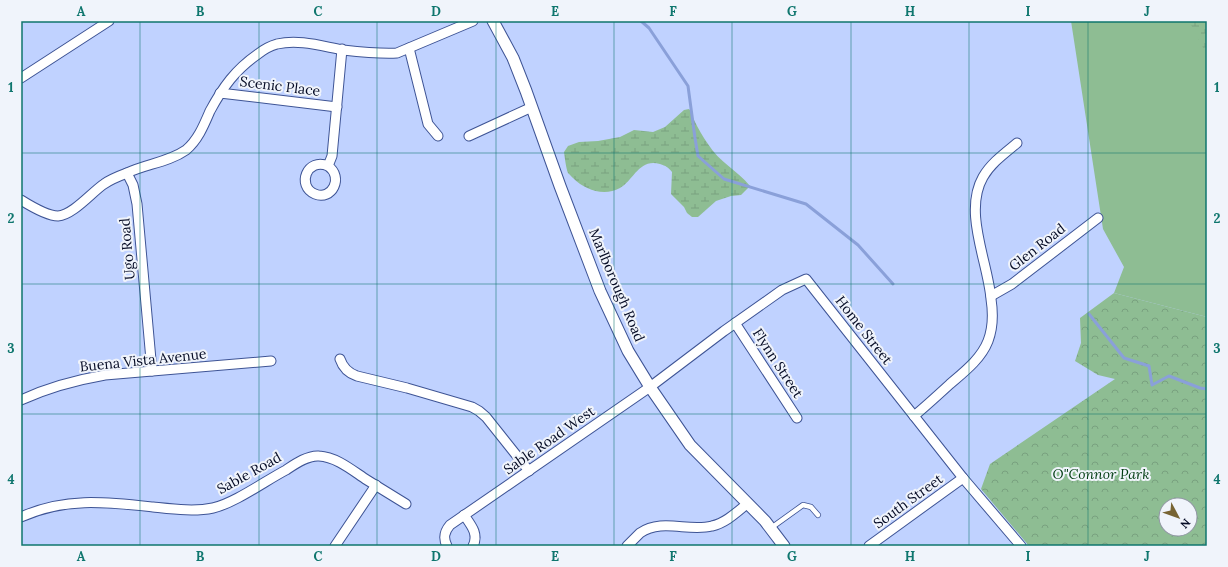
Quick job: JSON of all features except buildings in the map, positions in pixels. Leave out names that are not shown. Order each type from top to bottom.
[{"type":"street","points":[[21,78],[109,21]]},
{"type":"street","points":[[21,200],[46,213],[57,216],[63,215],[106,183],[127,173],[170,158],[186,150],[195,140],[229,79],[240,68],[263,50],[275,44],[301,42],[342,49],[387,53],[398,52],[473,21]]},
{"type":"street","name":"Marlborough Road","points":[[493,21],[513,58],[600,291],[628,351],[650,387],[690,445],[748,503],[771,528],[784,546]]},
{"type":"street","points":[[409,48],[428,124],[438,136]]},
{"type":"street","points":[[328,166],[333,151],[342,49]]},
{"type":"street","name":"Scenic Place","points":[[220,93],[337,107]]},
{"type":"street","points":[[469,136],[532,107]]},
{"type":"street","points":[[914,416],[964,372],[983,350],[988,341],[992,325],[991,296],[976,224],[975,195],[983,177],[990,168],[999,158],[1017,143]]},
{"type":"street","name":"Ugo Road","points":[[127,173],[133,185],[137,204],[152,371]]},
{"type":"street","name":"Glen Road","points":[[991,296],[1012,284],[1098,218]]},
{"type":"street","name":"Home Street","points":[[650,387],[735,323],[782,290],[806,279],[963,478],[1021,546]]},
{"type":"street","name":"Flynn Street","points":[[735,323],[797,418]]},
{"type":"street","points":[[340,359],[351,374],[408,388],[472,407],[479,411],[486,417],[529,472]]},
{"type":"street","name":"Buena Vista Avenue","points":[[21,400],[46,390],[86,378],[272,361]]},
{"type":"street","name":"Sable Road West","points":[[447,546],[444,538],[447,528],[650,387]]},
{"type":"street","name":"Sable Road","points":[[21,517],[32,512],[60,504],[89,502],[174,509],[202,509],[214,507],[235,499],[296,464],[317,456],[333,459],[406,504]]},
{"type":"street","name":"South Street","points":[[868,546],[963,478]]},
{"type":"street","points":[[335,546],[376,485]]},
{"type":"street","points":[[627,546],[640,534],[656,526],[666,525],[693,528],[714,526],[728,518],[748,503]]},
{"type":"street","points":[[464,516],[475,532],[473,546]]},
{"type":"lane","points":[[771,528],[803,505],[811,507],[818,515]]},
{"type":"green space","points":[[1071,21],[1207,21],[1207,317],[1114,293],[1124,267],[1103,229]]},
{"type":"green space","points":[[1189,21],[1203,21],[1207,29],[1207,55]]},
{"type":"green space","points":[[689,109],[712,150],[750,186],[741,195],[731,196],[716,201],[698,217],[692,217],[671,194],[672,172],[660,164],[647,164],[637,171],[620,188],[608,192],[589,189],[583,186],[568,173],[564,152],[568,146],[579,142],[598,141],[620,137],[634,130],[653,132],[665,127],[684,110]]},
{"type":"green space","name":"O\"Connor Park","points":[[1114,293],[1207,317],[1207,546],[1029,546],[981,489],[990,464],[1115,379],[1098,375],[1075,361],[1081,343],[1080,318]]},
{"type":"waterway","points":[[641,21],[649,28],[688,86],[698,156],[724,179],[806,204],[858,245],[893,284]]},
{"type":"waterway","points":[[1089,314],[1124,358],[1149,366],[1152,385],[1169,376],[1200,388],[1207,389]]}]
